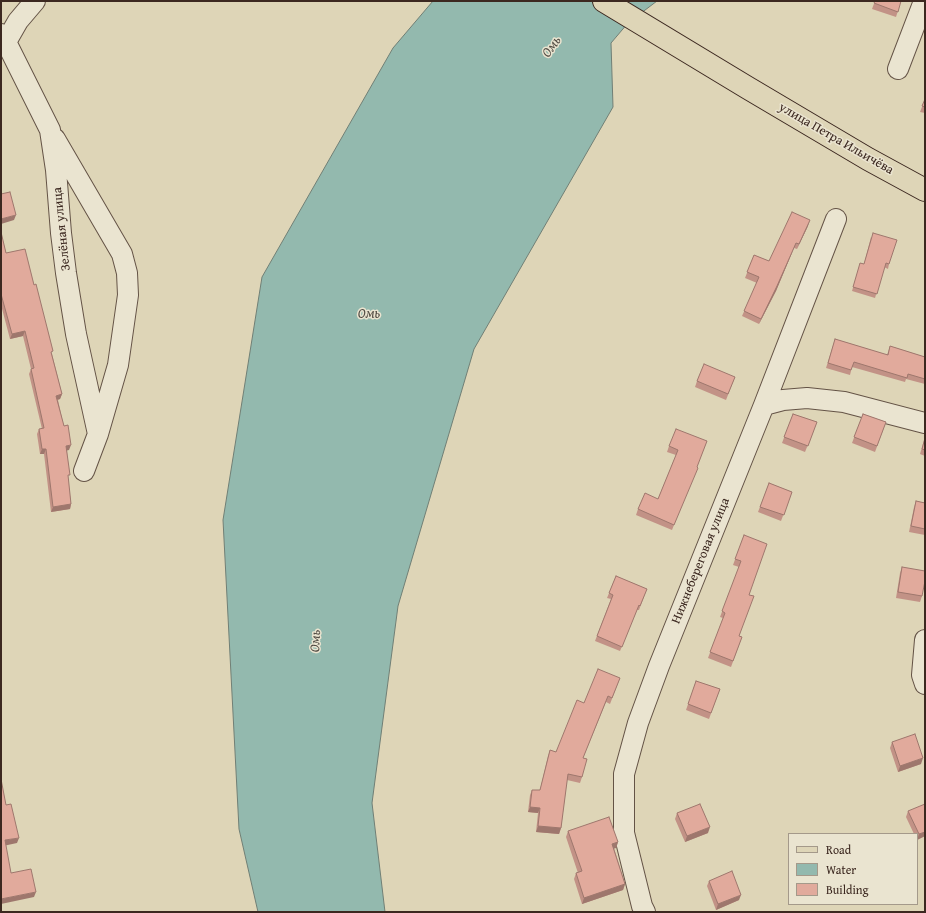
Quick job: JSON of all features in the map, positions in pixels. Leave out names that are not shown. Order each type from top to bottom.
[{"type":"main road","name":"улица Петра Ильичёва","points":[[604,1],[868,159],[925,190]]},
{"type":"street","points":[[3,41],[35,1]]},
{"type":"street","points":[[898,69],[924,1]]},
{"type":"street","name":"Зелёная улица","points":[[3,41],[50,130],[56,170],[61,234],[66,273],[76,334],[98,434]]},
{"type":"street","points":[[50,130],[122,254],[127,273],[128,295],[118,365],[98,434],[84,471]]},
{"type":"street","name":"Нижнебереговая улица","points":[[645,912],[642,906],[624,833],[624,774],[638,723],[659,666],[764,405],[836,219]]},
{"type":"street","points":[[764,405],[783,400],[807,398],[844,402],[925,423]]},
{"type":"street","points":[[925,640],[922,675],[925,684]]},
{"type":"water","name":"Омь","points":[[433,1],[657,1],[628,23],[611,43],[613,107],[474,349],[398,606],[372,803],[385,912],[258,912],[239,829],[223,520],[262,277],[393,48]]},
{"type":"building","points":[[875,1],[901,1],[898,12],[874,3]]},
{"type":"building","points":[[925,99],[925,107],[922,106]]},
{"type":"building","points":[[10,192],[16,215],[1,219],[1,194]]},
{"type":"building","points":[[792,212],[810,220],[799,244],[796,243],[761,319],[744,311],[759,277],[747,272],[754,255],[769,261]]},
{"type":"building","points":[[1,232],[6,253],[25,249],[34,285],[36,284],[62,394],[56,396],[64,426],[68,425],[71,445],[66,446],[70,475],[68,475],[71,504],[53,507],[46,449],[42,449],[39,429],[44,428],[31,369],[34,368],[25,331],[12,334],[1,294]]},
{"type":"building","points":[[873,233],[897,240],[889,264],[886,263],[877,294],[853,287],[860,263],[864,264]]},
{"type":"building","points":[[835,339],[888,355],[890,346],[925,357],[925,379],[908,374],[907,378],[854,362],[851,370],[828,363]]},
{"type":"building","points":[[704,364],[735,377],[728,394],[697,381]]},
{"type":"building","points":[[793,414],[817,422],[808,446],[784,437]]},
{"type":"building","points":[[863,414],[886,422],[877,446],[854,437]]},
{"type":"building","points":[[676,429],[707,441],[697,467],[698,468],[674,525],[638,509],[645,493],[658,499],[678,450],[669,446]]},
{"type":"building","points":[[925,438],[925,450],[922,449]]},
{"type":"building","points":[[769,483],[792,492],[784,515],[760,507]]},
{"type":"building","points":[[916,501],[925,503],[925,529],[911,526]]},
{"type":"building","points":[[744,535],[767,544],[749,595],[754,596],[739,636],[742,637],[733,661],[710,652],[725,613],[722,611],[741,561],[735,559]]},
{"type":"building","points":[[902,567],[925,571],[922,596],[898,592]]},
{"type":"building","points":[[616,576],[647,589],[622,647],[597,636],[613,595],[609,593]]},
{"type":"building","points":[[598,669],[620,678],[612,698],[608,696],[583,758],[587,759],[582,777],[568,774],[561,828],[538,826],[540,808],[530,807],[532,790],[540,790],[550,750],[556,752],[577,700],[584,703]]},
{"type":"building","points":[[696,681],[720,689],[711,713],[688,704]]},
{"type":"building","points":[[915,734],[923,758],[900,766],[892,742]]},
{"type":"building","points":[[1,779],[6,805],[11,804],[19,838],[5,840],[11,873],[31,869],[36,892],[1,899]]},
{"type":"building","points":[[700,804],[710,827],[687,836],[677,813]]},
{"type":"building","points":[[925,804],[925,832],[919,834],[908,811]]},
{"type":"building","points":[[609,817],[618,842],[612,844],[625,884],[584,898],[576,873],[582,871],[568,831]]},
{"type":"building","points":[[732,871],[741,895],[718,904],[709,881]]}]
